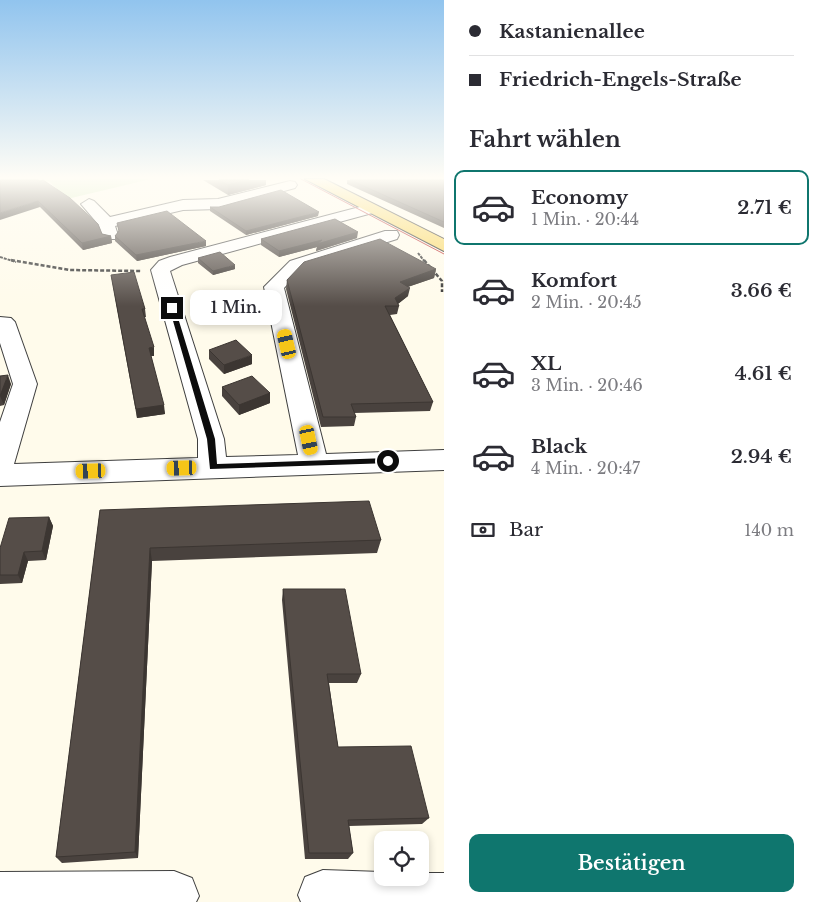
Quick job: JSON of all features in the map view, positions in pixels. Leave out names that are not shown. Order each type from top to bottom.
[{"type":"main road","points":[[395,221],[444,246]]},
{"type":"street","points":[[102,221],[108,229],[133,221]]},
{"type":"street","points":[[213,467],[211,439],[160,270],[176,261],[326,221]]},
{"type":"street","points":[[314,463],[274,287],[296,265],[391,236]]},
{"type":"street","points":[[0,464],[25,384],[4,322]]},
{"type":"street","points":[[0,474],[444,460]]},
{"type":"street","points":[[323,895],[444,898]]},
{"type":"street","points":[[0,897],[174,896]]},
{"type":"path","points":[[417,252],[442,281],[442,292]]},
{"type":"path","points":[[0,257],[14,262],[111,272],[160,270]]},
{"type":"building","points":[[59,221],[95,221],[102,234],[111,236],[82,243]]},
{"type":"building","points":[[125,221],[180,221],[206,241],[136,255],[115,236],[119,231],[117,223]]},
{"type":"building","points":[[231,221],[284,221],[246,231]]},
{"type":"building","points":[[327,221],[339,221],[358,232],[317,244],[322,240],[279,251],[261,239]]},
{"type":"building","points":[[380,239],[436,269],[400,282],[410,288],[395,298],[399,306],[385,306],[433,402],[351,404],[356,417],[323,417],[287,280],[304,262]]},
{"type":"building","points":[[220,252],[235,265],[213,271],[198,258]]},
{"type":"building","points":[[134,272],[145,309],[142,309],[154,347],[149,348],[164,405],[136,409],[111,275]]},
{"type":"building","points":[[236,340],[252,355],[224,365],[209,350]]},
{"type":"building","points":[[8,375],[0,396],[0,376]]},
{"type":"building","points":[[252,376],[270,393],[239,405],[222,387]]},
{"type":"building","points":[[369,501],[381,540],[150,548],[135,852],[56,857],[100,510]]},
{"type":"building","points":[[49,517],[42,551],[24,552],[18,575],[0,575],[0,548],[9,518]]},
{"type":"building","points":[[283,589],[345,589],[361,674],[327,674],[338,747],[411,746],[429,818],[348,820],[353,853],[309,853]]},
{"type":"tram line","points":[[381,221],[444,254]]},
{"type":"route","points":[[172,308],[211,439],[213,467],[388,461]]}]
